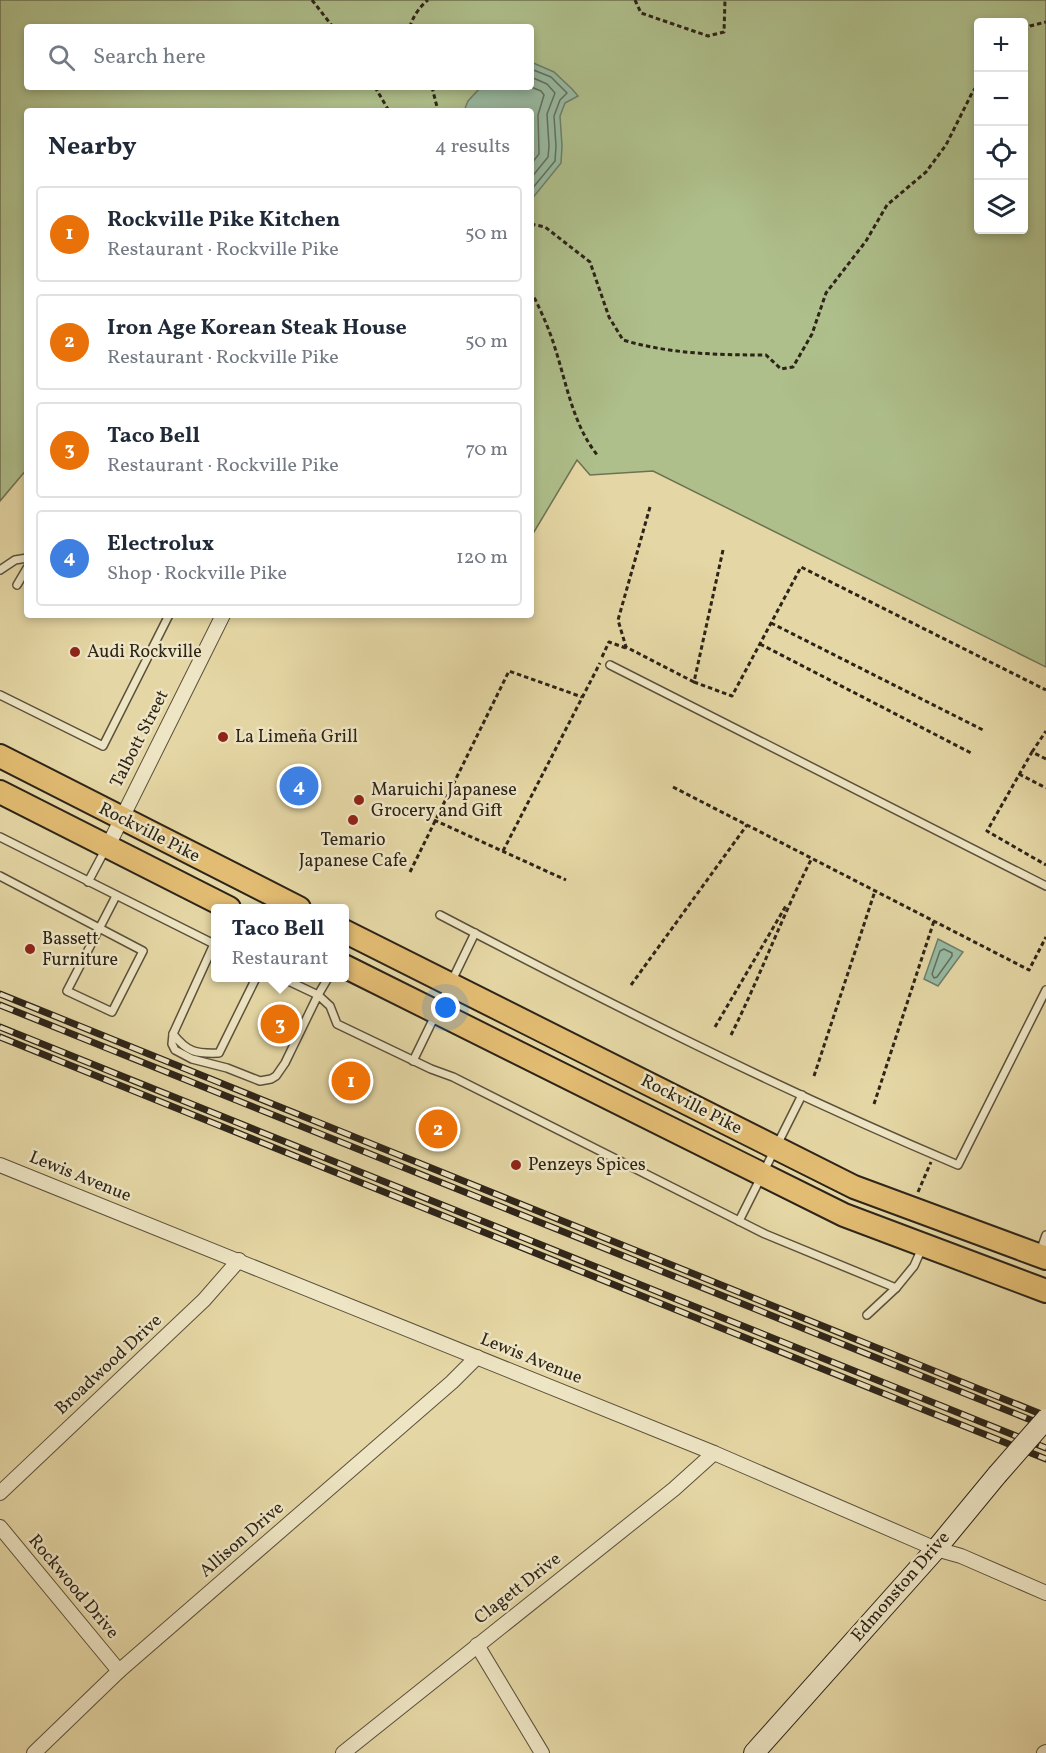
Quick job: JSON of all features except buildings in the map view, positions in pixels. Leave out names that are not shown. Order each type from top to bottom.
[{"type":"main road","name":"Rockville Pike","points":[[0,756],[289,904]]},
{"type":"main road","name":"Rockville Pike","points":[[0,792],[219,904]]},
{"type":"main road","name":"Rockville Pike","points":[[349,933],[854,1187],[1044,1249]]},
{"type":"main road","name":"Rockville Pike","points":[[349,968],[843,1215],[1046,1291]]},
{"type":"street","name":"Talbott Street","points":[[107,848],[221,618]]},
{"type":"street","name":"Lewis Avenue","points":[[0,1165],[714,1453],[936,1549],[961,1556],[1046,1593]]},
{"type":"street","name":"Broadwood Drive","points":[[0,1493],[204,1300],[239,1260]]},
{"type":"street","name":"Allison Drive","points":[[34,1753],[119,1671],[452,1382],[477,1357]]},
{"type":"street","name":"Edmonston Drive","points":[[754,1753],[936,1549],[1046,1419]]},
{"type":"street","name":"Clagett Drive","points":[[343,1753],[674,1489],[714,1453]]},
{"type":"street","name":"Rockwood Drive","points":[[0,1527],[119,1671]]},
{"type":"street","points":[[477,1645],[542,1753]]},
{"type":"lane","points":[[0,570],[15,560],[24,558]]},
{"type":"lane","points":[[17,585],[24,573]]},
{"type":"lane","points":[[0,695],[103,746],[167,618]]},
{"type":"lane","points":[[610,664],[1046,886]]},
{"type":"lane","points":[[0,837],[211,943]]},
{"type":"lane","points":[[88,882],[107,848]]},
{"type":"lane","points":[[0,876],[99,928],[143,951],[112,1012],[67,992],[99,928],[116,896]]},
{"type":"lane","points":[[440,915],[702,1048],[881,1133],[958,1165],[1046,990]]},
{"type":"lane","points":[[413,1061],[475,933]]},
{"type":"lane","points":[[211,953],[173,1034],[172,1044],[176,1050],[192,1059],[227,1068],[260,1081],[276,1076],[285,1063],[326,982]]},
{"type":"lane","points":[[173,1034],[182,1046],[201,1054],[219,1053],[254,982]]},
{"type":"lane","points":[[290,982],[318,995],[330,1006],[337,1024],[413,1061],[453,1077],[765,1234],[896,1288]]},
{"type":"lane","points":[[739,1221],[802,1095]]},
{"type":"lane","points":[[867,1315],[896,1288],[914,1266],[924,1245]]},
{"type":"path","points":[[312,0],[331,24]]},
{"type":"path","points":[[410,24],[428,0]]},
{"type":"path","points":[[636,0],[641,13],[708,36],[724,32],[726,0]]},
{"type":"path","points":[[1028,27],[1046,22]]},
{"type":"path","points":[[377,90],[387,108]]},
{"type":"path","points":[[433,90],[437,108]]},
{"type":"path","points":[[534,225],[545,227],[590,262],[609,317],[623,340],[647,347],[703,355],[766,355],[781,369],[793,367],[812,334],[826,293],[866,241],[887,205],[926,172],[946,145],[974,90]]},
{"type":"path","points":[[534,297],[554,345],[573,410],[587,442],[598,456]]},
{"type":"path","points":[[626,648],[618,620],[650,507]]},
{"type":"path","points":[[694,682],[723,550]]},
{"type":"path","points":[[503,851],[609,642],[626,648],[694,682],[732,696],[801,567],[1046,690]]},
{"type":"path","points":[[771,623],[985,731]]},
{"type":"path","points":[[760,644],[973,754]]},
{"type":"path","points":[[410,872],[509,671],[582,697]]},
{"type":"path","points":[[1046,731],[987,831],[1046,865]]},
{"type":"path","points":[[1032,752],[1046,759]]},
{"type":"path","points":[[1019,774],[1046,788]]},
{"type":"path","points":[[673,787],[1029,970],[1046,938]]},
{"type":"path","points":[[434,820],[566,880]]},
{"type":"path","points":[[631,985],[747,825]]},
{"type":"path","points":[[715,1027],[812,858]]},
{"type":"path","points":[[814,1076],[875,891]]},
{"type":"path","points":[[731,1035],[746,1006],[794,892]]},
{"type":"path","points":[[874,1104],[934,921]]},
{"type":"path","points":[[917,1194],[934,1155]]},
{"type":"shaded area","points":[[0,0],[1046,0],[1046,667],[653,471],[590,475],[577,460],[534,532],[534,108],[24,108],[24,473],[0,501]]},
{"type":"water","points":[[534,63],[554,72],[578,96],[565,103],[560,116],[561,163],[534,196],[534,108],[465,108],[468,101],[478,90],[534,90]]},
{"type":"water","points":[[938,939],[963,952],[938,986],[924,979]]},
{"type":"railway","points":[[0,994],[1046,1416]]},
{"type":"railway","points":[[0,1005],[1046,1426]]},
{"type":"railway","points":[[0,1027],[1046,1448]]},
{"type":"railway","points":[[0,1037],[1046,1459]]},
{"type":"place","name":"Audi Rockville","points":[[75,652]]},
{"type":"place","name":"La Limeña Grill","points":[[223,737]]},
{"type":"place","name":"Electrolux","points":[[299,786]]},
{"type":"place","name":"Maruichi Japanese Grocery and Gift","points":[[359,800]]},
{"type":"place","name":"Temario Japanese Cafe","points":[[353,820]]},
{"type":"place","name":"Bassett Furniture","points":[[30,949]]},
{"type":"place","name":"Taco Bell","points":[[280,1024]]},
{"type":"place","name":"Rockville Pike Kitchen","points":[[351,1081]]},
{"type":"place","name":"Iron Age Korean Steak House","points":[[438,1129]]},
{"type":"place","name":"Penzeys Spices","points":[[516,1165]]}]
